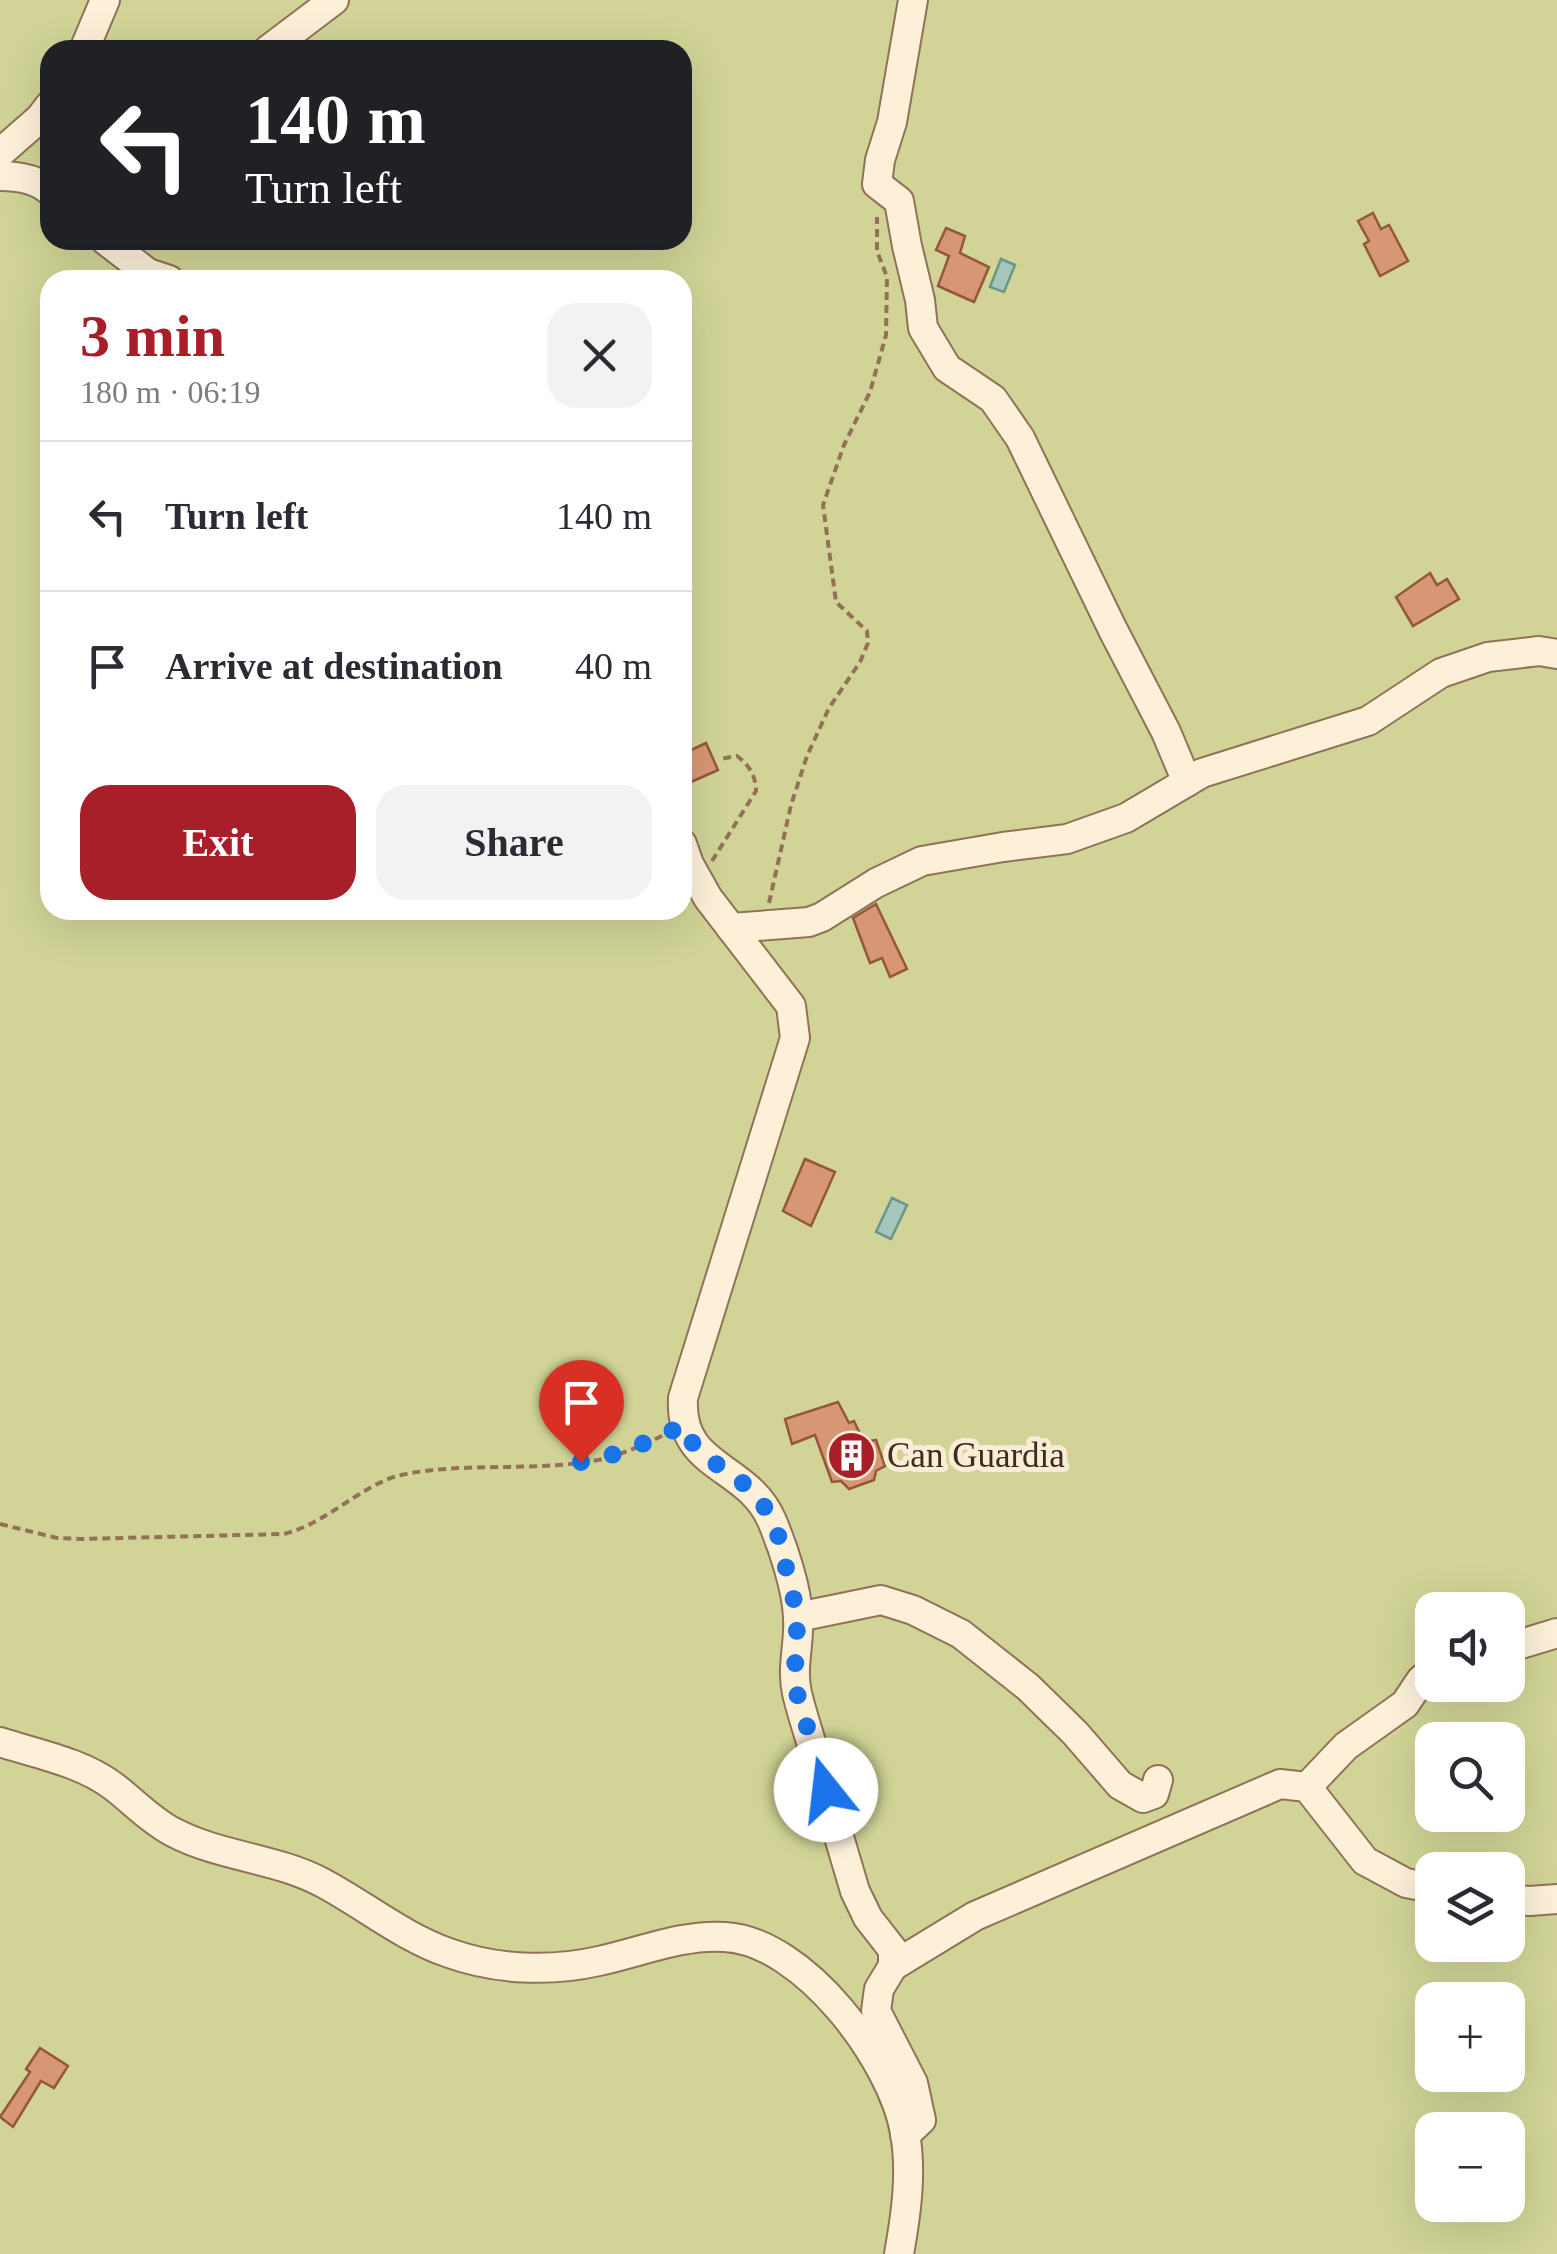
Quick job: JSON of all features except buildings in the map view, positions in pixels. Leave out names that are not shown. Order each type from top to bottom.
[{"type":"street","points":[[88,40],[105,0]]},
{"type":"street","points":[[281,40],[334,0]]},
{"type":"street","points":[[913,0],[877,184],[899,201],[923,328],[948,368],[994,399],[1020,438],[1187,782]]},
{"type":"street","points":[[0,153],[40,119]]},
{"type":"street","points":[[0,176],[40,183]]},
{"type":"street","points":[[118,250],[144,270]]},
{"type":"street","points":[[731,928],[809,922],[922,860],[1067,839],[1126,818],[1202,773],[1368,721],[1440,673],[1488,657],[1539,651],[1557,654]]},
{"type":"street","points":[[692,869],[791,1006],[795,1038],[683,1398],[684,1425],[701,1453],[751,1489],[778,1535],[798,1617],[796,1690],[855,1890],[868,1918],[893,1950],[893,1966]]},
{"type":"street","points":[[798,1617],[881,1600],[913,1610],[961,1634],[1028,1686],[1120,1785],[1143,1798],[1154,1794],[1158,1780]]},
{"type":"street","points":[[1525,1643],[1557,1633]]},
{"type":"street","points":[[1306,1787],[1346,1746],[1405,1704],[1415,1689]]},
{"type":"street","points":[[0,1742],[88,1772],[111,1784],[174,1833],[307,1876],[422,1942],[470,1959],[506,1966],[553,1967],[723,1936],[754,1942],[784,1957],[831,2000],[864,2041],[894,2095],[906,2134],[908,2184],[899,2254]]},
{"type":"street","points":[[906,2134],[921,2120],[913,2083],[876,2011],[878,1989],[893,1966],[975,1916],[1280,1784],[1306,1787],[1365,1861],[1415,1885]]},
{"type":"street","points":[[1525,1900],[1557,1899]]},
{"type":"path","points":[[766,925],[791,804],[807,756],[868,643],[867,631],[836,602],[823,505],[844,445],[870,392],[886,335],[887,277],[878,251],[876,217],[881,187]]},
{"type":"path","points":[[703,889],[718,850],[756,791],[756,782],[744,761],[737,756],[720,759]]},
{"type":"path","points":[[0,1524],[57,1538],[80,1539],[284,1534],[318,1522],[389,1478],[457,1468],[546,1465],[605,1458],[684,1425]]},
{"type":"green space","points":[[0,0],[1557,0],[1557,2254],[0,2254]]},
{"type":"water","points":[[1001,259],[1015,265],[1004,292],[990,287]]},
{"type":"water","points":[[892,1198],[907,1205],[891,1239],[876,1232]]},
{"type":"place","name":"Can Guardia","points":[[852,1455]]},
{"type":"route","points":[[581,1462],[633,1449],[684,1425],[701,1453],[751,1489],[763,1504],[778,1535],[792,1586],[798,1617],[796,1690],[826,1790]]}]
